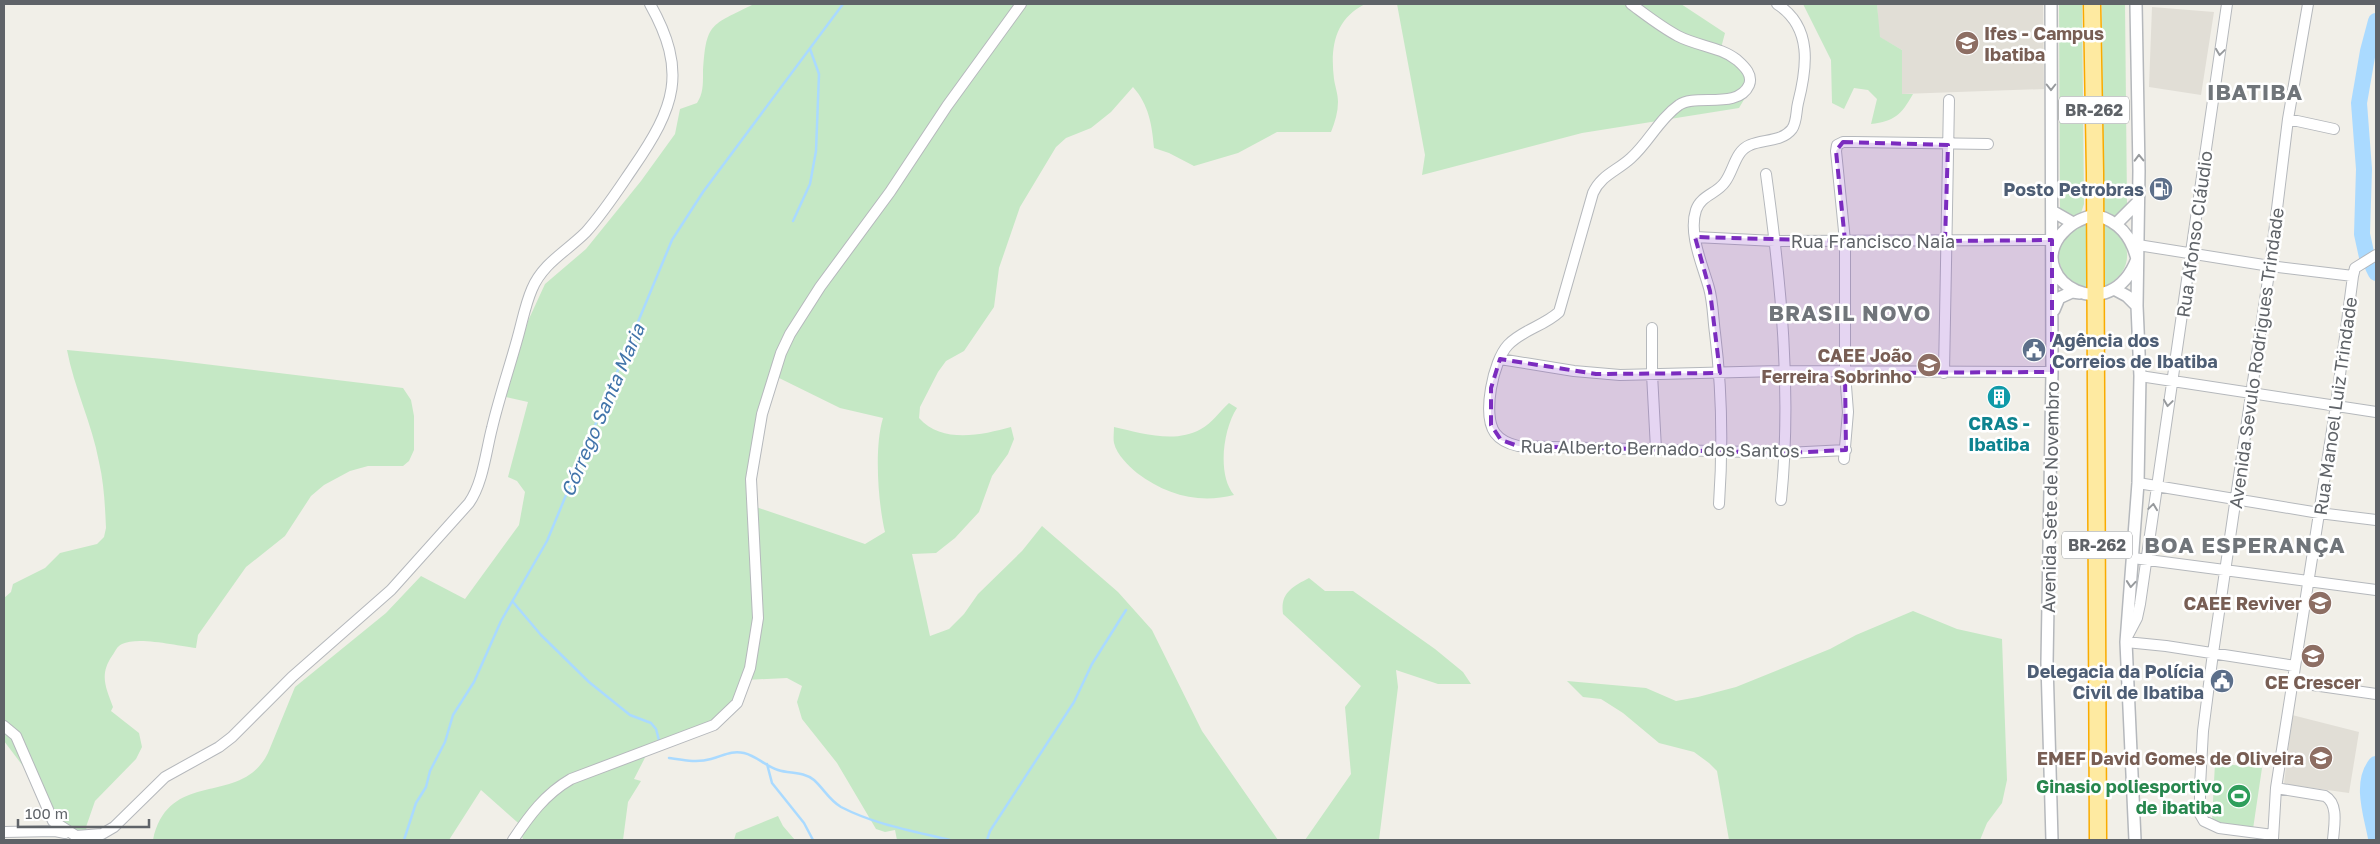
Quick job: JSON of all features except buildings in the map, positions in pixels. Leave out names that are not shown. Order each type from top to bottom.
[{"type":"highway","name":"BR-262","points":[[2092,4],[2095,216],[2089,294],[2098,840]]},
{"type":"highway","points":[[2089,840],[2090,821],[2098,796]]},
{"type":"street","points":[[4,832],[55,831],[75,837],[93,836],[108,831],[170,774],[226,742],[292,678],[391,590],[472,499],[529,299],[537,278],[545,267],[580,237],[600,216],[652,140],[664,118],[671,92],[673,64],[665,34],[650,4]]},
{"type":"street","points":[[513,840],[534,810],[559,786],[571,779],[714,725],[737,702],[750,668],[758,618],[751,479],[762,414],[781,353],[820,286],[890,192],[948,106],[1021,4]]},
{"type":"street","name":"Rua Alberto Bernado dos Santos","points":[[1631,4],[1677,36],[1732,56],[1747,70],[1751,77],[1750,82],[1743,92],[1723,100],[1681,103],[1666,116],[1632,157],[1600,180],[1593,193],[1559,312],[1547,321],[1515,338],[1504,350],[1500,359],[1491,388],[1489,416],[1494,432],[1501,440],[1518,446],[1845,454],[1848,412],[1845,373]]},
{"type":"street","points":[[1719,504],[1722,452],[1720,373],[1710,291],[1695,237],[1695,212],[1705,196],[1725,183],[1741,151],[1749,145],[1786,134],[1794,125],[1806,70],[1806,52],[1792,17],[1777,4]]},
{"type":"street","name":"Avenida Sete de Novembro","points":[[2051,4],[2052,372],[2047,663],[2052,840]]},
{"type":"street","points":[[2135,840],[2126,641],[2138,483],[2140,376],[2137,306],[2136,4]]},
{"type":"street","name":"Rua Afonso Cláudio","points":[[2126,641],[2137,618],[2227,4]]},
{"type":"street","name":"Avenida Sevulo Rodrigues Trindade","points":[[2273,838],[2219,828],[2204,821],[2200,814],[2203,731],[2250,393],[2270,266],[2288,119],[2308,4]]},
{"type":"street","points":[[1944,373],[1949,100]]},
{"type":"street","points":[[2288,119],[2334,129]]},
{"type":"street","points":[[1845,373],[1845,241],[1836,151],[1838,145],[1843,142],[1948,145],[1988,144]]},
{"type":"street","points":[[1766,174],[1775,241],[1785,372],[1786,453],[1781,500]]},
{"type":"street","points":[[2116,224],[2138,202]]},
{"type":"street","points":[[2052,211],[2073,223]]},
{"type":"street","points":[[2052,317],[2059,298],[2072,292],[2089,294],[2114,289],[2128,276],[2137,259],[2130,239],[2116,224],[2095,216],[2073,223],[2057,240],[2052,255],[2058,275],[2064,283],[2089,294]]},
{"type":"street","name":"Rua Francisco Naia","points":[[1695,237],[1775,241],[2052,240]]},
{"type":"street","points":[[2138,245],[2270,266],[2362,265]]},
{"type":"street","name":"Rua Manoel Luiz Trindade","points":[[2273,838],[2276,788],[2292,682],[2336,406],[2362,265]]},
{"type":"street","points":[[2114,289],[2127,296],[2137,306]]},
{"type":"street","points":[[1652,328],[1652,374],[1656,449]]},
{"type":"street","points":[[1500,359],[1596,374],[2052,372]]},
{"type":"street","points":[[2140,376],[2376,412]]},
{"type":"street","points":[[2138,483],[2235,500],[2376,520]]},
{"type":"street","points":[[2133,558],[2308,579],[2376,590]]},
{"type":"street","points":[[2126,641],[2295,666]]},
{"type":"street","points":[[2292,682],[2376,694]]},
{"type":"street","points":[[4,726],[16,736],[53,821],[75,837]]},
{"type":"street","points":[[2276,788],[2330,798],[2334,810],[2333,840]]},
{"type":"street","points":[[2219,828],[2220,840]]},
{"type":"highlighted area","points":[[1843,142],[1948,145],[1945,241],[2052,240],[2052,372],[1845,373],[1846,450],[1786,453],[1518,446],[1501,440],[1491,425],[1491,388],[1500,359],[1596,374],[1720,373],[1710,291],[1695,237],[1845,241],[1836,151]]},
{"type":"shaded area","name":"Ifes - Campus Ibatiba","points":[[1877,4],[2043,4],[2044,89],[1902,94],[1902,50],[1879,37]]},
{"type":"shaded area","points":[[2152,7],[2214,12],[2201,95],[2149,87]]},
{"type":"shaded area","name":"EMEF David Gomes de Oliveira","points":[[2292,715],[2359,732],[2349,793],[2284,784]]},
{"type":"green space","points":[[754,4],[1365,4],[1347,18],[1341,26],[1334,45],[1333,67],[1338,106],[1331,132],[1277,132],[1238,153],[1194,166],[1169,153],[1154,148],[1149,116],[1143,101],[1133,87],[1111,112],[1091,128],[1066,138],[1056,147],[1020,207],[999,268],[994,307],[964,351],[946,361],[938,372],[920,407],[919,418],[928,426],[939,431],[951,434],[975,435],[1011,427],[1014,439],[1008,454],[992,476],[979,512],[955,538],[936,553],[912,554],[930,636],[949,629],[964,614],[978,594],[1022,551],[1042,526],[1118,592],[1152,630],[1202,731],[1278,840],[897,840],[895,830],[885,832],[876,829],[837,763],[802,719],[797,702],[802,686],[787,678],[745,680],[720,719],[651,746],[634,779],[641,781],[628,802],[623,840],[522,840],[523,838],[520,836],[525,829],[481,790],[449,840],[153,840],[161,818],[174,803],[189,795],[241,780],[256,770],[268,753],[295,687],[386,613],[421,576],[465,599],[519,525],[525,492],[517,481],[508,477],[528,402],[506,397],[528,321],[545,284],[586,249],[641,181],[675,134],[680,109],[697,103],[702,89],[706,44],[713,28],[719,22]],"holes":[[[777,377],[840,408],[883,418],[880,430],[878,475],[880,506],[885,532],[865,544],[753,506],[761,441],[767,409]]]},
{"type":"green space","points":[[1397,4],[1681,4],[1725,33],[1721,48],[1755,81],[1739,108],[1582,133],[1422,175],[1425,155]]},
{"type":"green space","points":[[1803,4],[1877,4],[1880,37],[1902,50],[1902,94],[1913,94],[1901,112],[1892,119],[1871,124],[1877,99],[1868,90],[1854,88],[1844,109],[1832,103],[1831,60]]},
{"type":"green space","points":[[2059,4],[2082,4],[2084,204],[2081,213],[2074,217],[2062,212],[2060,208]]},
{"type":"green space","points":[[2102,4],[2125,4],[2127,204],[2126,208],[2117,217],[2108,215],[2103,208]]},
{"type":"green space","points":[[2087,223],[2088,288],[2075,283],[2066,276],[2061,267],[2059,256],[2066,236],[2075,228]]},
{"type":"green space","points":[[2101,223],[2121,237],[2126,246],[2127,256],[2120,274],[2112,282],[2100,288]]},
{"type":"green space","points":[[67,350],[163,359],[403,388],[411,400],[414,416],[414,450],[409,461],[403,466],[368,466],[350,471],[324,485],[311,496],[285,536],[246,567],[198,635],[196,648],[138,641],[122,644],[117,648],[108,663],[105,675],[106,688],[113,707],[111,711],[139,733],[142,747],[136,759],[95,801],[86,827],[89,840],[79,840],[57,824],[32,778],[4,741],[4,598],[11,592],[13,584],[45,568],[60,553],[97,544],[104,537],[106,528],[101,470]]},
{"type":"green space","points":[[1229,403],[1237,408],[1225,439],[1224,464],[1225,476],[1234,495],[1221,498],[1196,498],[1171,492],[1148,481],[1137,473],[1123,460],[1115,447],[1114,427],[1158,436],[1180,436],[1205,427]]},
{"type":"green space","points":[[1309,578],[1325,591],[1353,591],[1435,649],[1463,672],[1471,684],[1438,684],[1396,670],[1398,687],[1379,840],[1305,840],[1351,774],[1345,707],[1361,686],[1283,614],[1285,596],[1297,584]]},
{"type":"green space","points":[[1913,611],[1957,629],[2002,639],[2007,780],[2002,803],[1987,823],[1980,840],[1729,840],[1717,771],[1709,763],[1694,752],[1659,743],[1623,713],[1601,699],[1583,697],[1567,681],[1646,688],[1676,701],[1698,697],[1736,687],[1830,649],[1856,635]]},
{"type":"green space","name":"Ginasio poliesportivo de ibatiba","points":[[2215,763],[2262,768],[2253,829],[2231,828],[2212,820]]},
{"type":"green space","points":[[778,816],[783,826],[795,840],[734,840],[736,833]]},
{"type":"waterway","name":"Córrego Santa Maria","points":[[404,840],[416,803],[426,787],[430,771],[445,742],[453,715],[474,682],[501,621],[547,541],[672,240],[703,192],[843,4]]},
{"type":"waterway","points":[[2367,257],[2362,234],[2364,169],[2359,103],[2368,51],[2376,21]]},
{"type":"waterway","points":[[793,221],[810,184],[816,151],[819,74],[810,49]]},
{"type":"waterway","points":[[2373,267],[2376,273]]},
{"type":"waterway","points":[[513,602],[541,635],[589,682],[630,715],[651,723],[656,729],[660,744]]},
{"type":"waterway","points":[[987,840],[990,831],[1074,702],[1092,664],[1126,610]]},
{"type":"waterway","points":[[669,758],[700,761],[731,753],[744,753],[778,770],[810,777],[837,804],[854,813],[895,827],[950,840]]},
{"type":"waterway","points":[[767,764],[772,783],[804,823],[813,840]]},
{"type":"waterway","points":[[2376,764],[2371,772],[2368,790],[2368,800],[2376,838]]},
{"type":"place","name":"Ifes - Campus Ibatiba","points":[[1967,43]]},
{"type":"place","name":"Posto Petrobras","points":[[2161,189]]},
{"type":"place","name":"Agência dos Correios de Ibatiba","points":[[2034,350]]},
{"type":"place","name":"CAEE João Ferreira Sobrinho","points":[[1929,365]]},
{"type":"place","name":"CRAS - Ibatiba","points":[[1999,397]]},
{"type":"place","name":"CAEE Reviver","points":[[2320,603]]},
{"type":"place","name":"CE Crescer","points":[[2313,656]]},
{"type":"place","name":"Delegacia da Polícia Civil de Ibatiba","points":[[2222,681]]},
{"type":"place","name":"EMEF David Gomes de Oliveira","points":[[2321,758]]},
{"type":"place","name":"Ginasio poliesportivo de ibatiba","points":[[2239,796]]},
{"type":"district","name":"IBATIBA","points":[[2255,91]]},
{"type":"district","name":"BRASIL NOVO","points":[[1850,312]]},
{"type":"district","name":"BOA ESPERANÇA","points":[[2245,544]]}]
